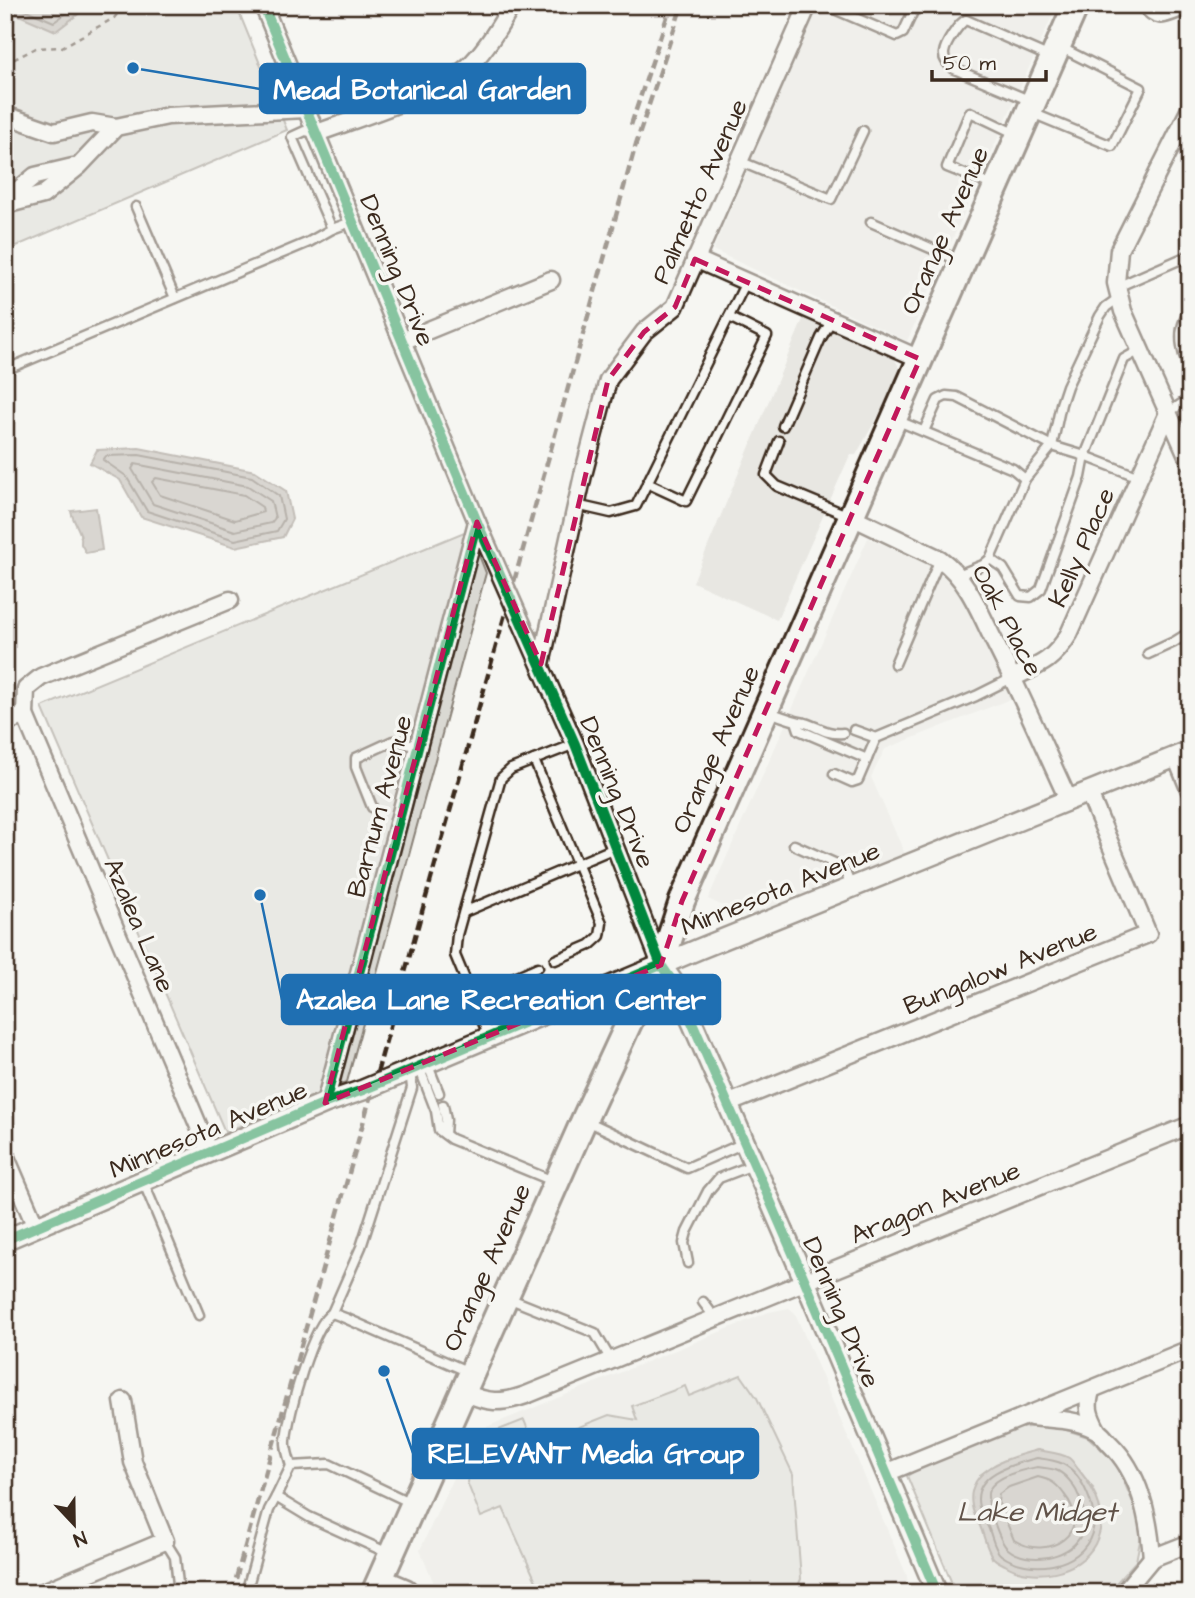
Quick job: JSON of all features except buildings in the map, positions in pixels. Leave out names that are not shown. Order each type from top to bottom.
[{"type":"main road","name":"Orange Avenue","points":[[377,1585],[584,1120],[634,1014],[661,965],[682,901],[1076,5]]},
{"type":"street","name":"Denning Drive","points":[[263,5],[477,522],[575,744],[661,965],[677,988],[805,1281],[934,1592]]},
{"type":"street","points":[[317,133],[439,86],[471,64],[500,26],[512,5]]},
{"type":"street","name":"Palmetto Avenue","points":[[541,664],[576,505],[608,380],[644,332],[675,307],[808,5]]},
{"type":"street","points":[[5,115],[54,132],[92,123],[116,127],[168,116],[306,109]]},
{"type":"street","points":[[1188,115],[1119,250],[1118,292],[1140,350],[1190,462]]},
{"type":"street","points":[[5,203],[43,195],[79,166],[116,127]]},
{"type":"street","points":[[695,260],[920,359]]},
{"type":"street","points":[[402,341],[551,280]]},
{"type":"street","name":"Kelly Place","points":[[1012,678],[1047,662],[1059,651],[1168,413]]},
{"type":"street","name":"Oak Place","points":[[850,516],[940,559],[968,588],[1068,799]]},
{"type":"street","name":"Barnum Avenue","points":[[325,1102],[477,522]]},
{"type":"street","points":[[5,723],[25,715],[26,690],[41,677],[230,600]]},
{"type":"street","name":"Azalea Lane","points":[[25,715],[210,1153]]},
{"type":"street","points":[[1183,754],[1190,791]]},
{"type":"street","name":"Minnesota Avenue","points":[[5,1240],[325,1102],[363,1090],[661,965],[1183,754]]},
{"type":"street","name":"Bungalow Avenue","points":[[727,1104],[1148,934],[1088,791]]},
{"type":"street","name":"Aragon Avenue","points":[[467,1382],[489,1402],[513,1399],[1190,1125]]},
{"type":"street","points":[[5,1155],[36,1227]]},
{"type":"street","points":[[886,1473],[1190,1349]]},
{"type":"street","points":[[1091,1391],[1087,1404],[1089,1415],[1097,1430],[1120,1453],[1136,1484],[1149,1526],[1152,1558]]},
{"type":"street","points":[[41,1593],[165,1541],[133,1462],[123,1401]]},
{"type":"street","points":[[1028,1416],[1076,1422],[1097,1430]]},
{"type":"street","points":[[1123,1593],[1152,1558],[1190,1543]]},
{"type":"street","points":[[377,1585],[407,1588],[412,1593]]},
{"type":"lane","points":[[825,5],[897,36],[903,33],[916,5]]},
{"type":"lane","points":[[1141,5],[1156,19],[1165,19],[1190,9]]},
{"type":"lane","points":[[966,20],[1056,52],[1141,88],[1112,146],[1031,107],[952,68],[946,61],[944,53],[960,23],[966,20]]},
{"type":"lane","points":[[996,187],[947,167],[970,112],[1018,136]]},
{"type":"lane","points":[[317,133],[304,131],[292,137],[331,229]]},
{"type":"lane","points":[[739,161],[831,199],[863,131]]},
{"type":"lane","points":[[136,207],[175,298]]},
{"type":"lane","points":[[5,370],[354,221]]},
{"type":"lane","points":[[871,222],[963,262]]},
{"type":"lane","points":[[958,576],[990,559],[1025,479],[1052,446],[1061,404],[1106,307],[1118,292],[1190,256]]},
{"type":"lane","points":[[576,505],[611,513],[636,506],[746,282]]},
{"type":"lane","points":[[1190,311],[1182,325],[1181,336],[1190,373]]},
{"type":"lane","points":[[647,483],[685,501],[767,336],[729,317]]},
{"type":"lane","points":[[783,426],[821,338],[832,320]]},
{"type":"lane","points":[[990,559],[1003,568],[1020,596],[1031,597],[1041,589],[1081,477],[1085,456],[1124,359],[1140,350]]},
{"type":"lane","points":[[924,431],[938,400],[946,396],[957,397],[1052,446],[1139,477]]},
{"type":"lane","points":[[1168,413],[1190,398]]},
{"type":"lane","points":[[893,419],[1013,469],[1025,479]]},
{"type":"lane","points":[[779,441],[766,475],[778,486],[850,516]]},
{"type":"lane","points":[[895,664],[940,559]]},
{"type":"lane","points":[[1148,654],[1190,632]]},
{"type":"lane","points":[[854,730],[876,738],[1012,678]]},
{"type":"lane","points":[[765,710],[826,733],[843,733]]},
{"type":"lane","points":[[797,724],[799,730],[867,759]]},
{"type":"lane","points":[[834,774],[852,782],[858,780],[876,738]]},
{"type":"lane","points":[[372,807],[356,767],[356,758],[393,741],[418,748]]},
{"type":"lane","points":[[489,1037],[455,955],[457,935],[501,778],[511,769],[575,744]]},
{"type":"lane","points":[[534,760],[602,923],[600,936],[590,945],[555,960]]},
{"type":"lane","points":[[794,845],[843,867],[852,887]]},
{"type":"lane","points":[[464,912],[617,847]]},
{"type":"lane","points":[[472,996],[538,967]]},
{"type":"lane","points":[[419,1067],[439,1093]]},
{"type":"lane","points":[[419,1067],[436,1111],[439,1130],[451,1139],[556,1182]]},
{"type":"lane","points":[[246,1593],[269,1510],[291,1466],[285,1442],[295,1396],[315,1336],[332,1313],[361,1247],[419,1067]]},
{"type":"lane","points":[[443,1105],[445,1134]]},
{"type":"lane","points":[[584,1120],[687,1168],[744,1143]]},
{"type":"lane","points":[[688,1263],[684,1243],[687,1232],[708,1191],[719,1178],[753,1165]]},
{"type":"lane","points":[[143,1181],[199,1314]]},
{"type":"lane","points":[[505,1297],[595,1333],[611,1360]]},
{"type":"lane","points":[[703,1302],[715,1318]]},
{"type":"lane","points":[[332,1313],[467,1382]]},
{"type":"lane","points":[[291,1466],[329,1464],[413,1504]]},
{"type":"lane","points":[[276,1497],[309,1517],[391,1554]]},
{"type":"lane","points":[[165,1541],[176,1557],[179,1593]]},
{"type":"path","points":[[5,64],[36,48],[62,47],[114,18],[125,5]]},
{"type":"highlighted area","points":[[695,259],[920,359],[682,901],[661,965],[325,1103],[477,522],[541,664],[608,380],[644,332],[675,307]]},
{"type":"shaded area","points":[[5,5],[236,5],[287,130],[5,251]]},
{"type":"shaded area","points":[[818,5],[1057,5],[907,341],[713,250]]},
{"type":"shaded area","points":[[804,317],[891,353],[898,365],[900,377],[856,455],[850,455],[777,620],[693,582]]},
{"type":"shaded area","points":[[469,530],[486,573],[347,1082],[225,1132],[42,707]]},
{"type":"shaded area","points":[[868,538],[943,569],[959,584],[1013,698],[885,749],[871,777],[905,854],[749,918],[708,899]]},
{"type":"shaded area","points":[[789,1308],[795,1313],[907,1576],[908,1585],[899,1593],[438,1593],[420,1550],[474,1432],[769,1312]]},
{"type":"shaded area","points":[[741,1375],[757,1398],[793,1474],[801,1579],[795,1593],[552,1593],[536,1581],[503,1508],[481,1517],[467,1482],[486,1435],[524,1420],[534,1445],[609,1415],[637,1420],[632,1406],[685,1386],[689,1396]]},
{"type":"shaded area","points":[[1051,1425],[1088,1437],[1116,1463],[1143,1526],[1136,1561],[1107,1593],[956,1593],[907,1476],[927,1464],[1018,1428]],"holes":[[[1037,1450],[1069,1459],[1093,1488],[992,1558],[987,1543],[980,1475],[996,1464]]]},
{"type":"water","points":[[5,5],[90,5],[56,31],[5,9]]},
{"type":"water","points":[[139,448],[255,471],[286,491],[292,519],[283,537],[235,547],[141,517],[120,480],[90,463],[97,450]]},
{"type":"water","points":[[96,508],[102,550],[86,553],[71,511]]},
{"type":"water","name":"Lake Midget","points":[[1038,1450],[1070,1459],[1096,1496],[1101,1515],[1099,1534],[1088,1554],[1067,1568],[1041,1574],[1016,1570],[993,1557],[972,1506],[975,1483],[982,1474],[1014,1456]]},
{"type":"railway","points":[[631,125],[671,5]]},
{"type":"railway","points":[[232,1593],[636,144],[682,5]]},
{"type":"cycle path","points":[[263,5],[477,522],[575,744],[661,965],[677,988],[692,1022],[937,1593]]},
{"type":"cycle path","points":[[325,1103],[477,522]]},
{"type":"cycle path","points":[[5,1240],[325,1103],[363,1090],[661,965]]},
{"type":"place","name":"Mead Botanical Garden","points":[[133,68]]},
{"type":"place","name":"Azalea Lane Recreation Center","points":[[260,895]]},
{"type":"place","name":"RELEVANT Media Group","points":[[384,1371]]}]
